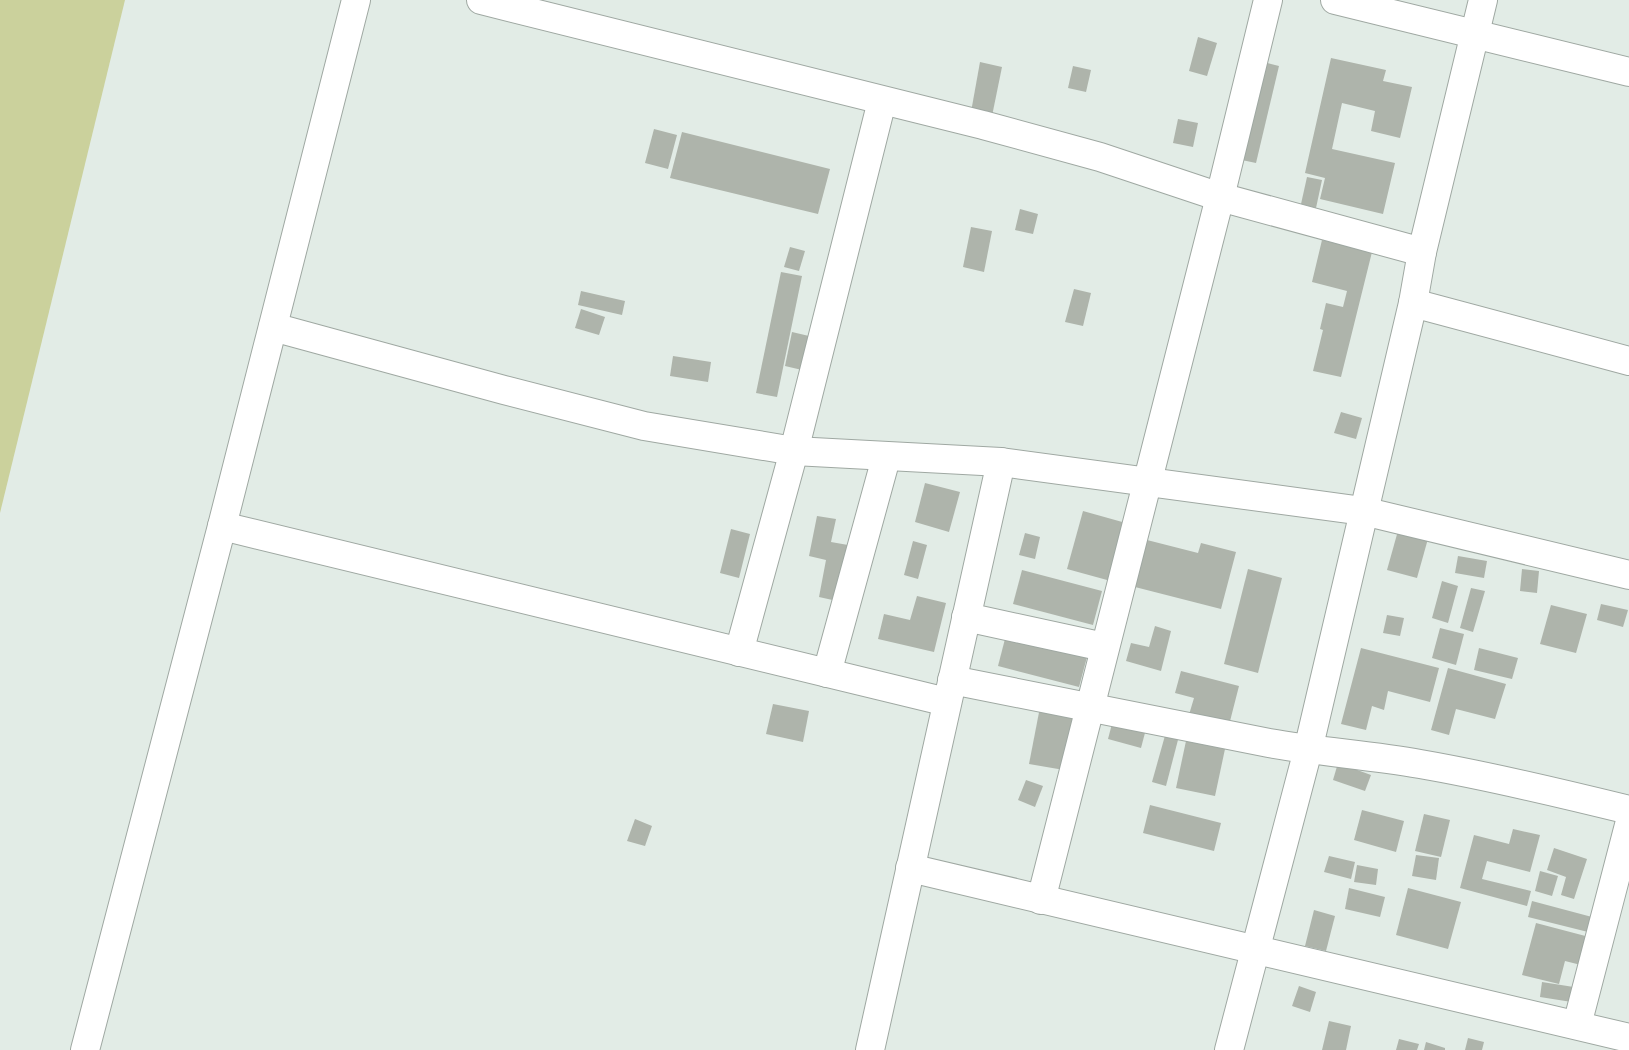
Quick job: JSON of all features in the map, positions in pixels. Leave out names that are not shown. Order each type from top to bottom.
[{"type":"street","points":[[85,1050],[222,526],[356,0]]},
{"type":"street","points":[[481,0],[983,125],[1100,157],[1220,197],[1422,252]]},
{"type":"street","points":[[1041,900],[1088,707],[1220,197],[1268,0]]},
{"type":"street","points":[[1335,0],[1629,72]]},
{"type":"street","points":[[1229,1050],[1308,750],[1413,303],[1422,252],[1484,0]]},
{"type":"street","points":[[739,652],[794,451],[882,101]]},
{"type":"street","points":[[1413,303],[1629,361]]},
{"type":"street","points":[[273,327],[644,426],[794,451],[886,458],[1001,462],[1363,511],[1629,575]]},
{"type":"street","points":[[827,673],[886,458]]},
{"type":"street","points":[[870,1050],[1001,462]]},
{"type":"street","points":[[222,526],[827,673],[950,691],[1088,707],[1308,750],[1420,764],[1488,777],[1629,810]]},
{"type":"street","points":[[966,617],[1104,647]]},
{"type":"street","points":[[1577,1025],[1629,825]]},
{"type":"street","points":[[910,868],[1629,1038]]},
{"type":"green space","points":[[0,0],[125,0],[0,513]]},
{"type":"building","points":[[1198,37],[1217,43],[1207,76],[1189,71]]},
{"type":"building","points":[[1331,58],[1386,70],[1383,81],[1412,87],[1400,138],[1371,131],[1375,111],[1342,103],[1332,149],[1395,163],[1383,214],[1320,199],[1325,178],[1305,173]]},
{"type":"building","points":[[1260,61],[1279,66],[1256,163],[1237,159]]},
{"type":"building","points":[[980,62],[1002,67],[992,116],[971,112]]},
{"type":"building","points":[[1073,66],[1091,70],[1086,92],[1068,88]]},
{"type":"building","points":[[1178,119],[1198,123],[1193,147],[1173,143]]},
{"type":"building","points":[[654,129],[677,135],[668,169],[645,163]]},
{"type":"building","points":[[682,132],[830,169],[818,214],[670,178]]},
{"type":"building","points":[[1307,177],[1322,180],[1316,208],[1301,204]]},
{"type":"building","points":[[1020,209],[1038,214],[1033,234],[1015,230]]},
{"type":"building","points":[[971,227],[992,231],[984,272],[963,267]]},
{"type":"building","points":[[1322,240],[1372,252],[1341,377],[1313,371],[1323,330],[1320,329],[1326,303],[1343,307],[1347,291],[1312,282]]},
{"type":"building","points":[[790,247],[805,251],[799,271],[784,267]]},
{"type":"building","points":[[781,272],[802,276],[777,397],[756,393]]},
{"type":"building","points":[[1074,289],[1091,293],[1083,326],[1065,322]]},
{"type":"building","points":[[581,291],[625,301],[622,315],[578,305]]},
{"type":"building","points":[[581,309],[605,317],[599,335],[575,328]]},
{"type":"building","points":[[792,332],[809,336],[802,370],[785,366]]},
{"type":"building","points":[[673,356],[711,362],[708,382],[670,376]]},
{"type":"building","points":[[1341,412],[1362,418],[1356,439],[1334,433]]},
{"type":"building","points":[[925,483],[960,492],[949,532],[915,522]]},
{"type":"building","points":[[1083,511],[1133,525],[1118,583],[1067,569]]},
{"type":"building","points":[[817,516],[836,519],[831,542],[848,545],[837,601],[819,597],[826,560],[809,556]]},
{"type":"building","points":[[1401,520],[1431,528],[1417,578],[1387,570]]},
{"type":"building","points":[[731,529],[750,534],[739,578],[720,573]]},
{"type":"building","points":[[1025,533],[1040,537],[1035,559],[1019,555]]},
{"type":"building","points":[[1147,540],[1198,553],[1201,543],[1236,552],[1221,609],[1135,587]]},
{"type":"building","points":[[913,541],[927,545],[918,579],[904,575]]},
{"type":"building","points":[[1458,556],[1487,561],[1484,578],[1455,573]]},
{"type":"building","points":[[1248,569],[1282,578],[1258,673],[1224,664]]},
{"type":"building","points":[[1522,569],[1539,571],[1537,593],[1520,591]]},
{"type":"building","points":[[1022,570],[1102,591],[1093,625],[1013,604]]},
{"type":"building","points":[[1442,581],[1458,586],[1448,623],[1432,618]]},
{"type":"building","points":[[1471,588],[1485,591],[1473,632],[1460,628]]},
{"type":"building","points":[[917,596],[946,603],[934,652],[878,639],[884,614],[910,620]]},
{"type":"building","points":[[1601,604],[1628,610],[1623,627],[1597,620]]},
{"type":"building","points":[[1551,605],[1587,614],[1576,653],[1540,644]]},
{"type":"building","points":[[1387,615],[1404,618],[1400,636],[1383,633]]},
{"type":"building","points":[[1155,626],[1171,631],[1161,671],[1126,661],[1131,643],[1149,647]]},
{"type":"building","points":[[1440,628],[1464,634],[1456,665],[1432,658]]},
{"type":"building","points":[[1006,635],[1087,657],[1079,687],[998,666]]},
{"type":"building","points":[[1361,648],[1439,668],[1430,702],[1388,691],[1384,710],[1372,706],[1366,730],[1341,724]]},
{"type":"building","points":[[1479,648],[1518,658],[1512,679],[1474,670]]},
{"type":"building","points":[[1448,668],[1506,684],[1495,719],[1456,709],[1449,735],[1431,730]]},
{"type":"building","points":[[1181,671],[1239,686],[1228,729],[1188,718],[1194,698],[1175,693]]},
{"type":"building","points":[[1041,702],[1076,709],[1064,770],[1029,764]]},
{"type":"building","points":[[773,704],[809,711],[803,742],[766,734]]},
{"type":"building","points":[[1113,720],[1146,729],[1141,748],[1108,739]]},
{"type":"building","points":[[1166,732],[1179,736],[1166,786],[1152,782]]},
{"type":"building","points":[[1186,741],[1225,749],[1215,796],[1176,788]]},
{"type":"building","points":[[1338,763],[1371,775],[1365,791],[1333,780]]},
{"type":"building","points":[[1026,780],[1043,786],[1035,807],[1018,800]]},
{"type":"building","points":[[1150,805],[1221,823],[1214,851],[1143,833]]},
{"type":"building","points":[[1362,810],[1404,821],[1396,852],[1354,840]]},
{"type":"building","points":[[1424,814],[1450,820],[1441,857],[1415,851]]},
{"type":"building","points":[[635,819],[652,826],[645,846],[627,841]]},
{"type":"building","points":[[1513,829],[1540,835],[1530,872],[1487,861],[1482,879],[1531,891],[1527,906],[1460,888],[1474,835],[1509,844]]},
{"type":"building","points":[[1554,848],[1587,859],[1574,899],[1561,895],[1566,877],[1547,870]]},
{"type":"building","points":[[1416,855],[1439,858],[1436,880],[1412,876]]},
{"type":"building","points":[[1329,856],[1355,862],[1351,879],[1324,872]]},
{"type":"building","points":[[1357,865],[1378,869],[1376,885],[1354,882]]},
{"type":"building","points":[[1540,871],[1558,876],[1552,896],[1535,891]]},
{"type":"building","points":[[1349,888],[1385,897],[1380,917],[1345,909]]},
{"type":"building","points":[[1408,888],[1461,902],[1448,949],[1396,935]]},
{"type":"building","points":[[1532,901],[1592,917],[1588,932],[1528,917]]},
{"type":"building","points":[[1314,910],[1335,916],[1326,951],[1305,946]]},
{"type":"building","points":[[1536,923],[1593,938],[1585,966],[1565,961],[1559,984],[1522,975]]},
{"type":"building","points":[[1542,982],[1580,988],[1578,1003],[1540,997]]},
{"type":"building","points":[[1299,986],[1316,992],[1310,1012],[1292,1006]]},
{"type":"building","points":[[1329,1021],[1351,1026],[1346,1050],[1322,1050]]},
{"type":"building","points":[[1468,1038],[1484,1042],[1482,1050],[1465,1050]]},
{"type":"building","points":[[1399,1039],[1419,1044],[1417,1050],[1396,1050]]},
{"type":"building","points":[[1426,1042],[1445,1048],[1445,1050],[1424,1050]]}]
